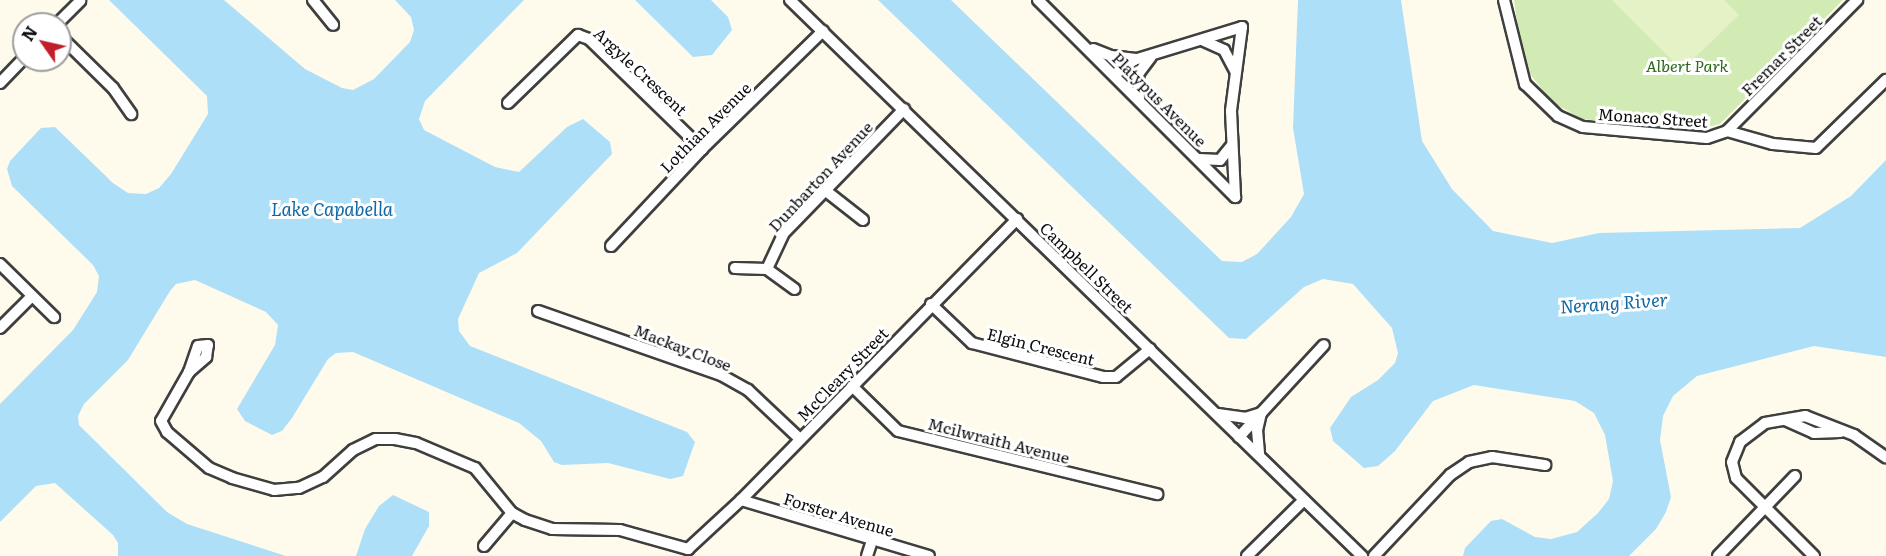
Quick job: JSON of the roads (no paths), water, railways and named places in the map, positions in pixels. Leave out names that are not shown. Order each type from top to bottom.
[{"type":"street","points":[[313,0],[333,25]]},
{"type":"street","name":"Campbell Street","points":[[790,0],[1362,556]]},
{"type":"street","name":"Platypus Avenue","points":[[1038,0],[1235,197],[1232,145]]},
{"type":"street","name":"Platypus Avenue","points":[[1047,0],[1062,23]]},
{"type":"street","name":"Monaco Street","points":[[1504,0],[1525,84],[1558,116],[1583,128],[1707,138],[1726,131],[1764,142],[1816,148],[1886,80]]},
{"type":"street","name":"Fremar Street","points":[[1726,131],[1857,0]]},
{"type":"street","points":[[69,12],[80,1]]},
{"type":"street","points":[[1114,75],[1142,58],[1242,27],[1235,72],[1232,145],[1216,161],[1197,158]]},
{"type":"street","name":"Lothian Avenue","points":[[611,246],[702,149],[823,31]]},
{"type":"street","name":"Argyle Crescent","points":[[508,103],[578,35],[589,39],[702,149]]},
{"type":"street","points":[[1199,42],[1212,43],[1224,50],[1235,72]]},
{"type":"street","points":[[1084,45],[1114,57],[1142,58]]},
{"type":"street","points":[[72,48],[113,88],[131,114]]},
{"type":"street","points":[[1143,105],[1136,91],[1138,74],[1144,63],[1157,54]]},
{"type":"street","points":[[0,83],[12,70]]},
{"type":"street","name":"Dunbarton Avenue","points":[[767,269],[783,234],[904,109]]},
{"type":"street","points":[[826,191],[863,220]]},
{"type":"street","name":"McCleary Street","points":[[512,513],[552,529],[620,530],[688,549],[741,500],[1017,219]]},
{"type":"street","points":[[0,264],[54,317]]},
{"type":"street","points":[[735,268],[767,269],[795,289]]},
{"type":"street","points":[[0,328],[32,296]]},
{"type":"street","name":"Elgin Crescent","points":[[931,304],[972,343],[1103,377],[1116,377],[1149,349]]},
{"type":"street","name":"Mackay Close","points":[[538,311],[721,375],[748,390],[800,439]]},
{"type":"street","points":[[1239,436],[1324,345]]},
{"type":"street","points":[[189,372],[161,421],[166,432],[209,468],[274,490],[299,488],[323,477],[353,450],[376,439],[416,442],[475,468],[512,513],[484,546]]},
{"type":"street","name":"Mcilwraith Avenue","points":[[852,386],[898,431],[1157,494]]},
{"type":"street","points":[[1215,412],[1245,418],[1261,413]]},
{"type":"street","points":[[1260,457],[1257,446],[1261,413]]},
{"type":"street","points":[[1814,433],[1816,418]]},
{"type":"street","points":[[1814,556],[1744,487],[1733,471],[1732,462],[1740,442],[1765,423],[1816,418],[1841,432]]},
{"type":"street","points":[[1785,420],[1814,433],[1841,432],[1854,435],[1886,457]]},
{"type":"street","points":[[1374,556],[1450,475],[1469,462],[1492,457],[1545,465]]},
{"type":"street","points":[[1718,556],[1795,476]]},
{"type":"street","name":"Forster Avenue","points":[[741,500],[872,541],[929,556]]},
{"type":"street","points":[[1247,556],[1304,500]]},
{"type":"street","points":[[867,556],[872,541]]},
{"type":"water","name":"Lake Capabella","points":[[109,0],[224,0],[305,69],[342,88],[353,90],[374,79],[410,42],[414,30],[411,17],[395,0],[524,0],[425,101],[419,119],[424,130],[495,167],[519,172],[567,127],[583,119],[610,142],[612,154],[517,253],[479,273],[458,319],[459,331],[470,346],[687,432],[695,442],[683,476],[670,479],[608,463],[562,465],[554,462],[541,441],[519,423],[353,352],[336,353],[328,359],[292,418],[282,431],[272,435],[245,421],[237,409],[275,345],[278,325],[266,312],[195,280],[176,284],[170,291],[128,360],[84,404],[78,416],[79,425],[167,512],[187,524],[286,556],[118,556],[118,543],[113,535],[55,483],[36,486],[0,522],[0,404],[73,330],[97,292],[99,276],[93,265],[12,186],[7,169],[10,161],[41,128],[55,127],[113,183],[128,193],[146,194],[159,188],[171,174],[208,114],[207,96]]},
{"type":"water","points":[[635,0],[711,0],[728,17],[732,30],[712,55],[693,57]]},
{"type":"water","name":"Nerang River","points":[[878,0],[951,0],[1222,261],[1242,262],[1257,254],[1291,217],[1304,194],[1293,128],[1298,0],[1401,0],[1422,141],[1452,189],[1493,231],[1552,243],[1599,233],[1800,228],[1851,196],[1886,160],[1886,357],[1814,346],[1697,376],[1673,396],[1663,416],[1660,440],[1671,497],[1666,512],[1656,529],[1629,556],[1463,556],[1465,548],[1491,521],[1502,519],[1535,537],[1551,539],[1577,532],[1598,513],[1609,499],[1613,481],[1605,435],[1594,413],[1575,401],[1474,385],[1433,401],[1395,451],[1378,466],[1364,468],[1333,441],[1330,428],[1351,397],[1378,380],[1395,363],[1398,353],[1392,328],[1353,284],[1323,279],[1304,287],[1246,339],[1229,338]]},
{"type":"water","points":[[393,495],[429,512],[429,526],[412,556],[356,556],[365,529],[379,506]]},
{"type":"park label","name":"Albert Park","points":[[1687,65]]}]
